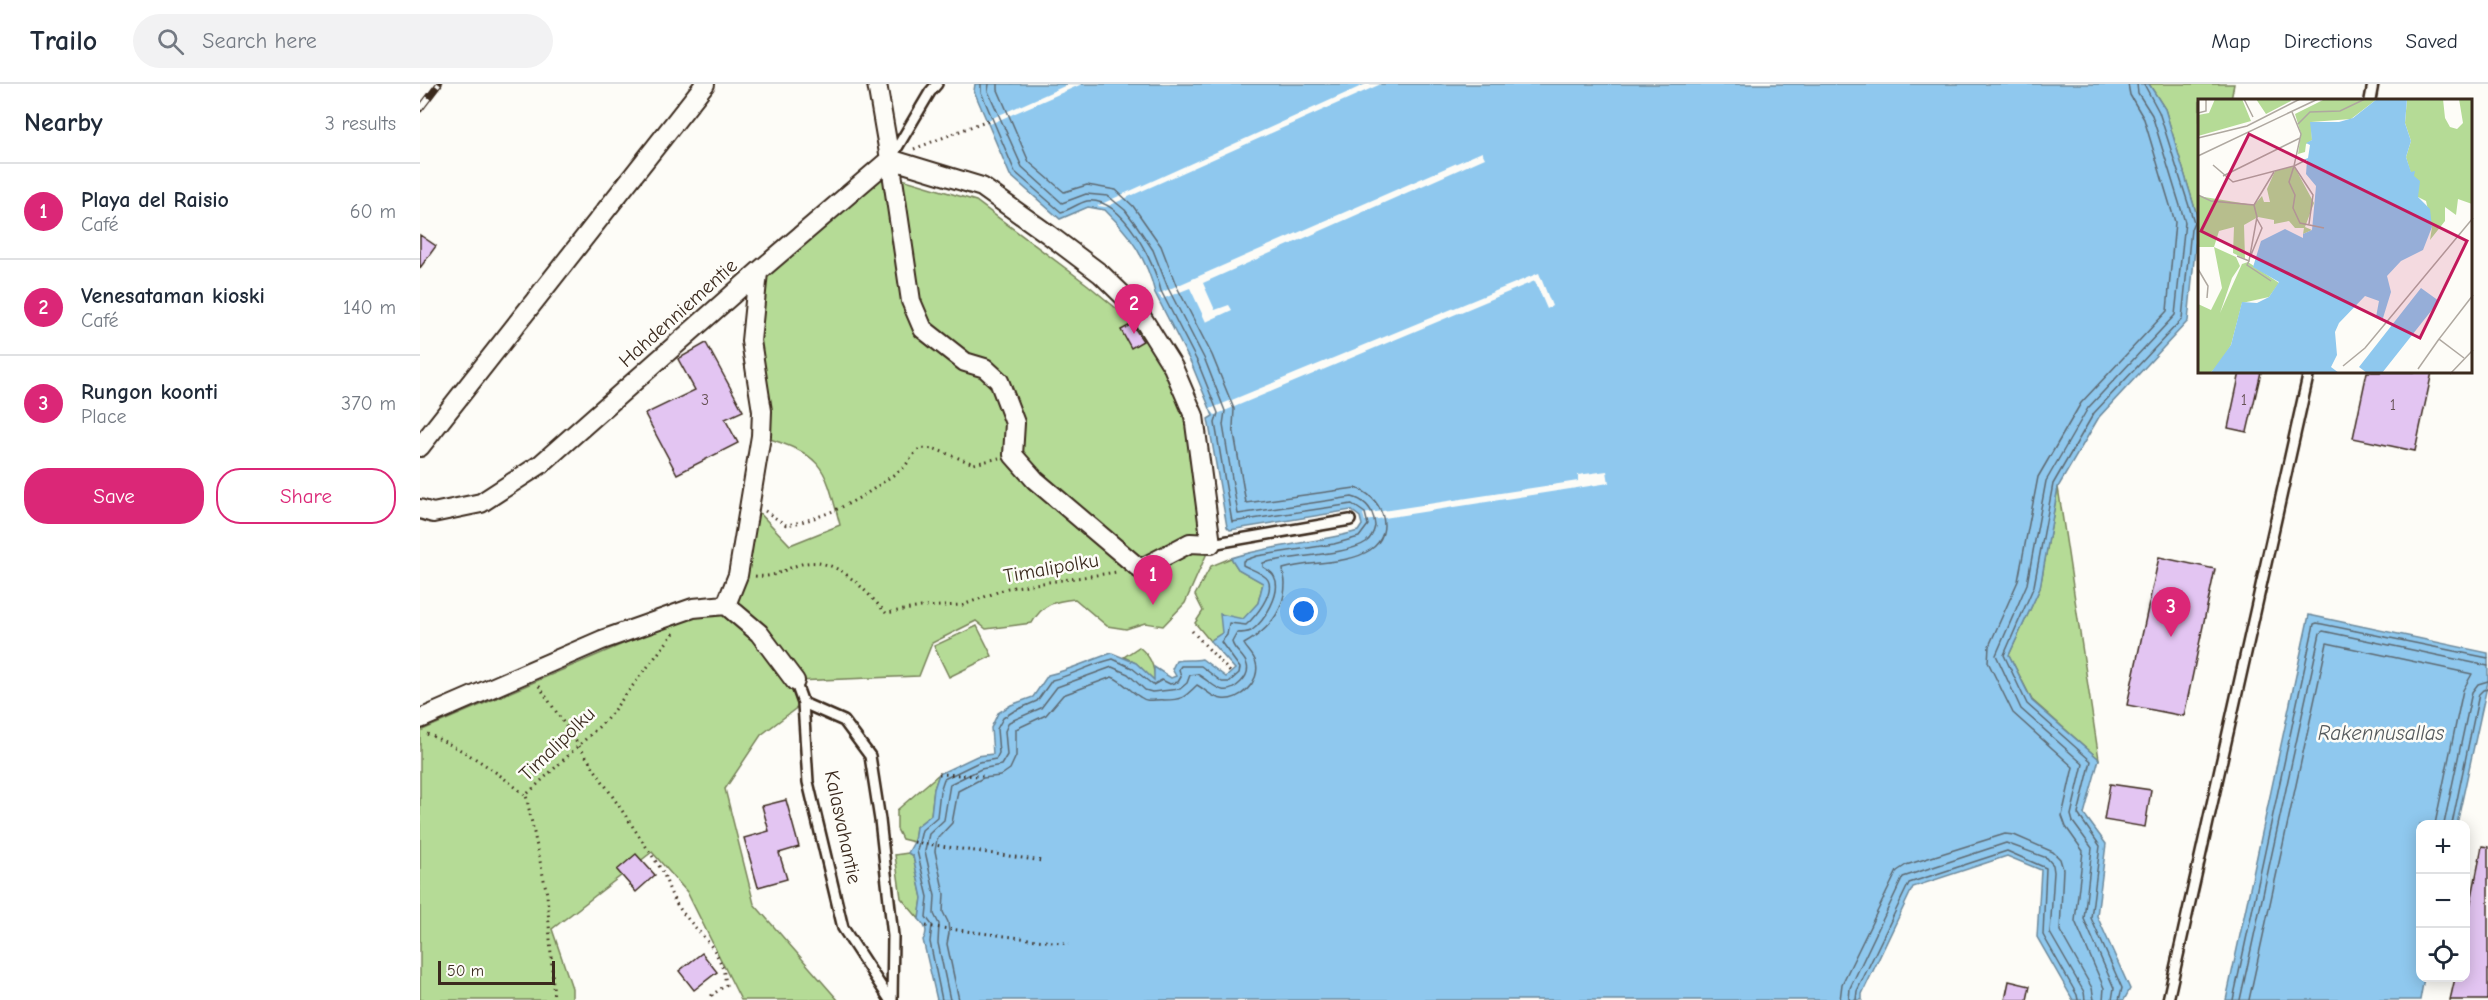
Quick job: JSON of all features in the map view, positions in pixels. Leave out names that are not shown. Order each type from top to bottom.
[{"type":"street","points":[[420,447],[705,84]]},
{"type":"street","points":[[877,84],[911,301],[923,329],[965,362],[985,368],[999,381],[1015,423],[1013,455],[1035,480],[1140,569],[1190,543],[1211,544],[1194,416],[1173,367],[1136,308],[1101,274],[982,187],[890,159]]},
{"type":"street","name":"Hahdenniementie","points":[[420,508],[433,513],[482,503],[541,464],[890,159]]},
{"type":"street","points":[[420,719],[602,640],[693,608],[726,605],[738,575],[761,428],[762,411],[751,341],[758,272]]},
{"type":"street","name":"Kalasvahantie","points":[[726,605],[759,633],[795,681]]},
{"type":"lane","points":[[890,159],[937,84]]},
{"type":"lane","points":[[2370,99],[2373,84]]},
{"type":"lane","points":[[2168,1000],[2309,374]]},
{"type":"lane","points":[[1211,544],[1350,520]]},
{"type":"lane","name":"Kalasvahantie","points":[[795,681],[803,703],[807,782],[843,928],[891,1000]]},
{"type":"lane","points":[[803,703],[844,722],[870,756],[880,820],[893,936],[891,1000]]},
{"type":"path","points":[[890,159],[987,120]]},
{"type":"path","points":[[751,502],[786,525],[805,522],[865,495],[901,470],[908,459],[921,448],[935,449],[974,464],[1013,455]]},
{"type":"path","name":"Timalipolku","points":[[738,575],[771,577],[800,564],[824,563],[850,576],[886,613],[921,607],[963,605],[1008,588],[1140,569]]},
{"type":"path","name":"Timalipolku","points":[[554,1000],[547,894],[526,795],[606,720],[693,608]]},
{"type":"path","points":[[1192,631],[1231,673]]},
{"type":"path","points":[[529,672],[663,872],[675,902],[713,948],[724,968],[726,985],[712,995],[715,1000]]},
{"type":"path","points":[[420,731],[454,745],[495,770],[526,795]]},
{"type":"path","points":[[939,774],[983,776]]},
{"type":"path","points":[[914,842],[1042,861]]},
{"type":"path","points":[[926,926],[1069,944]]},
{"type":"green space","points":[[2149,84],[2234,84],[2231,99],[2198,99],[2198,219],[2165,109]]},
{"type":"green space","points":[[890,159],[892,176],[976,201],[1128,318],[1136,308],[1194,416],[1211,544],[1185,603],[1163,626],[1145,623],[1126,629],[1107,626],[1075,599],[1061,601],[1045,608],[1032,623],[986,629],[976,621],[932,643],[919,676],[796,681],[803,703],[761,735],[725,789],[754,904],[838,1000],[741,1000],[687,892],[652,852],[552,929],[572,988],[572,1000],[420,1000],[420,731],[667,625],[726,605],[751,504],[790,545],[840,525],[830,488],[818,465],[798,450],[761,436],[758,272]]},
{"type":"green space","points":[[2058,487],[2099,759],[2032,700],[2009,655],[2040,588]]},
{"type":"green space","points":[[1231,558],[1238,569],[1263,583],[1258,603],[1243,620],[1210,641],[1195,623],[1203,611],[1195,595],[1211,566]]},
{"type":"green space","points":[[977,626],[992,656],[949,677],[934,646]]},
{"type":"green space","points":[[1139,647],[1151,662],[1155,681],[1136,663],[1124,657]]},
{"type":"green space","points":[[939,774],[934,789],[931,815],[916,827],[914,842],[902,839],[897,829],[897,810]]},
{"type":"green space","points":[[908,853],[913,856],[922,898],[919,919],[901,898],[895,855]]},
{"type":"water","points":[[975,84],[2149,84],[2165,109],[2198,219],[2188,321],[2099,417],[2058,487],[2040,588],[2009,655],[2032,701],[2099,759],[2084,814],[2106,844],[2097,916],[2130,989],[2124,1000],[2073,1000],[2037,937],[2041,870],[2007,856],[1913,887],[1862,994],[1862,1000],[937,1000],[923,940],[926,934],[925,929],[919,919],[922,898],[913,856],[908,853],[914,842],[916,827],[931,815],[934,789],[939,774],[977,756],[993,754],[991,728],[998,713],[1011,705],[1033,697],[1048,675],[1112,653],[1136,663],[1154,680],[1154,667],[1171,678],[1176,676],[1172,669],[1176,661],[1202,659],[1226,677],[1235,669],[1210,641],[1222,633],[1220,614],[1243,619],[1258,603],[1263,583],[1238,569],[1231,558],[1358,531],[1362,525],[1360,517],[1351,510],[1230,530],[1227,527],[1208,419],[1213,416],[1192,365],[1155,293],[1142,258],[1129,237],[1105,210],[1088,207],[1060,219],[1010,175],[974,91]]},
{"type":"water","name":"Rakennusallas","points":[[2309,615],[2488,653],[2488,682],[2458,820],[2416,820],[2416,982],[2423,982],[2420,1000],[2226,1000]]},
{"type":"pier","points":[[1069,84],[1082,84],[990,124],[988,120]]},
{"type":"pier","points":[[1366,84],[1381,84],[1106,207],[1097,206]]},
{"type":"pier","points":[[1482,152],[1485,158],[1203,283],[1215,310],[1229,305],[1232,310],[1206,322],[1190,288],[1162,299],[1158,294]]},
{"type":"pier","points":[[1539,273],[1552,306],[1547,309],[1535,281],[1215,415],[1210,409]]},
{"type":"pier","points":[[1607,471],[1609,483],[1365,521],[1363,514],[1578,481],[1578,475]]},
{"type":"building","points":[[420,235],[436,246],[420,268]]},
{"type":"building","points":[[1132,324],[1143,341],[1131,348],[1121,330]]},
{"type":"building","points":[[706,343],[743,411],[725,419],[738,443],[677,474],[645,414],[695,390],[678,359]]},
{"type":"building","points":[[2240,374],[2261,374],[2247,432],[2228,428]]},
{"type":"building","points":[[2367,374],[2432,374],[2415,451],[2353,438]]},
{"type":"building","points":[[2159,557],[2215,569],[2184,716],[2127,705]]},
{"type":"building","points":[[2110,784],[2151,790],[2145,827],[2104,820]]},
{"type":"building","points":[[786,800],[799,847],[779,853],[787,879],[758,887],[744,838],[769,831],[762,806]]},
{"type":"building","points":[[2482,846],[2488,847],[2488,1000],[2450,1000],[2454,982],[2470,982],[2470,907]]},
{"type":"building","points":[[636,854],[655,875],[636,892],[617,870]]},
{"type":"building","points":[[702,953],[717,972],[694,990],[679,971]]},
{"type":"building","points":[[2009,981],[2030,986],[2027,1000],[2005,1000]]},
{"type":"railway","points":[[420,109],[439,84]]},
{"type":"place","name":"Venesataman kioski","points":[[1134,334]]},
{"type":"place","name":"Playa del Raisio","points":[[1153,605]]},
{"type":"place","name":"Rungon koonti","points":[[2171,637]]}]
